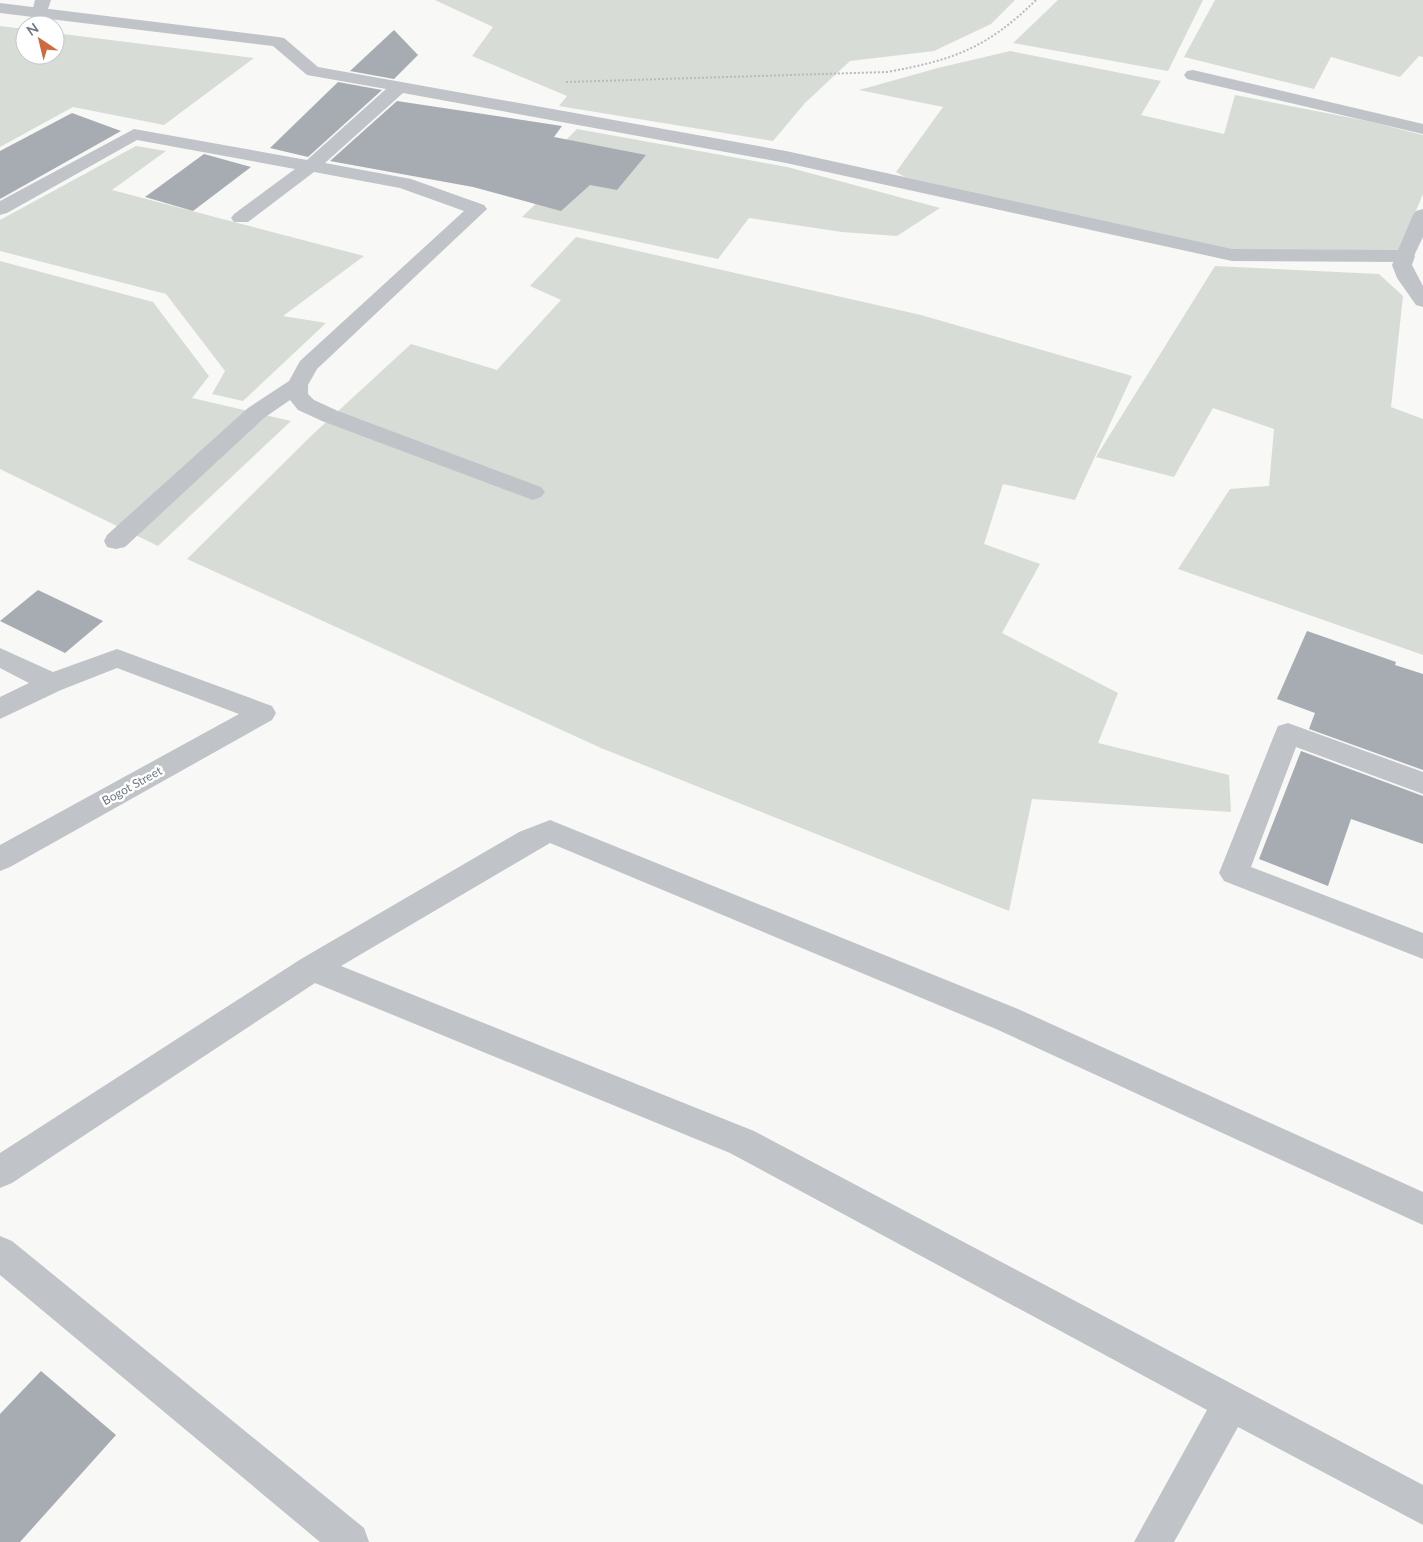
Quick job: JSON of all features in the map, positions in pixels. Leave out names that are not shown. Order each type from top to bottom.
[{"type":"street","points":[[90,18],[111,4]]},
{"type":"street","points":[[0,8],[41,6],[90,18],[278,42],[313,71],[786,158],[1232,255],[1404,256]]},
{"type":"street","points":[[1193,75],[1423,129]]},
{"type":"street","points":[[241,218],[312,166],[400,86]]},
{"type":"street","points":[[0,209],[134,134],[404,183],[478,208],[308,366],[297,385],[256,412],[116,541]]},
{"type":"street","points":[[1423,215],[1404,256],[1402,265],[1407,278],[1423,301]]},
{"type":"street","points":[[297,385],[297,395],[306,405],[330,416],[533,492]]},
{"type":"street","points":[[0,657],[52,683]]},
{"type":"street","name":"Bogot Street","points":[[0,859],[263,713],[117,658],[52,683]]},
{"type":"street","points":[[0,709],[52,683]]},
{"type":"street","points":[[1423,783],[1288,733],[1234,873],[1423,946]]},
{"type":"street","points":[[0,1172],[312,968],[529,840],[550,831],[1007,1019],[1423,1209]]},
{"type":"street","points":[[312,968],[742,1142],[1230,1405],[1423,1506]]},
{"type":"street","points":[[0,1253],[350,1542]]},
{"type":"street","points":[[1153,1542],[1230,1405]]},
{"type":"path","points":[[565,82],[888,72],[940,63],[984,45],[1012,25],[1036,0]]},
{"type":"shaded area","points":[[435,0],[1015,0],[991,24],[934,51],[850,61],[805,103],[773,141],[559,106],[567,96],[472,56],[493,27]]},
{"type":"shaded area","points":[[1058,0],[1203,0],[1168,71],[1013,43]]},
{"type":"shaded area","points":[[1215,0],[1423,0],[1423,57],[1419,56],[1400,77],[1331,57],[1314,89],[1184,57]]},
{"type":"shaded area","points":[[0,26],[15,28],[15,65],[65,65],[65,34],[254,58],[164,125],[73,107],[0,147]]},
{"type":"shaded area","points":[[1010,51],[1161,81],[1141,115],[1224,134],[1235,95],[1367,121],[1423,135],[1423,194],[1399,251],[1231,250],[905,177],[896,172],[943,107],[859,90],[938,68]]},
{"type":"shaded area","points":[[577,129],[787,167],[940,208],[897,236],[842,232],[749,218],[718,259],[522,217],[566,175],[540,166]]},
{"type":"shaded area","points":[[136,146],[166,151],[112,190],[364,256],[283,316],[326,323],[243,401],[212,394],[225,371],[166,294],[0,251],[0,220]]},
{"type":"shaded area","points":[[576,237],[921,315],[1132,376],[1075,500],[1003,484],[984,544],[1040,564],[1002,633],[1118,693],[1098,743],[1229,775],[1231,812],[1032,799],[1009,911],[601,748],[187,559],[311,436],[411,344],[497,370],[561,300],[530,286]]},
{"type":"shaded area","points":[[0,261],[153,302],[209,376],[192,398],[291,421],[158,546],[0,469]]},
{"type":"shaded area","points":[[1215,266],[1379,274],[1403,296],[1391,407],[1423,419],[1423,655],[1178,569],[1230,489],[1269,486],[1274,429],[1213,408],[1174,477],[1096,457]]},
{"type":"building","points":[[394,30],[418,55],[394,79],[350,71]]},
{"type":"building","points":[[338,82],[382,90],[308,157],[270,148]]},
{"type":"building","points":[[397,101],[562,126],[554,137],[646,155],[617,190],[590,185],[561,211],[473,187],[330,161]]},
{"type":"building","points":[[72,113],[121,131],[0,199],[0,151]]},
{"type":"building","points":[[204,154],[251,167],[193,211],[145,197]]},
{"type":"building","points":[[38,590],[103,621],[65,653],[0,621]]},
{"type":"building","points":[[1307,631],[1396,662],[1395,665],[1423,674],[1423,770],[1309,729],[1315,713],[1277,699]]},
{"type":"building","points":[[1301,751],[1423,796],[1423,844],[1351,819],[1328,886],[1259,859]]},
{"type":"building","points":[[41,1371],[116,1435],[20,1542],[0,1542],[0,1414]]}]
